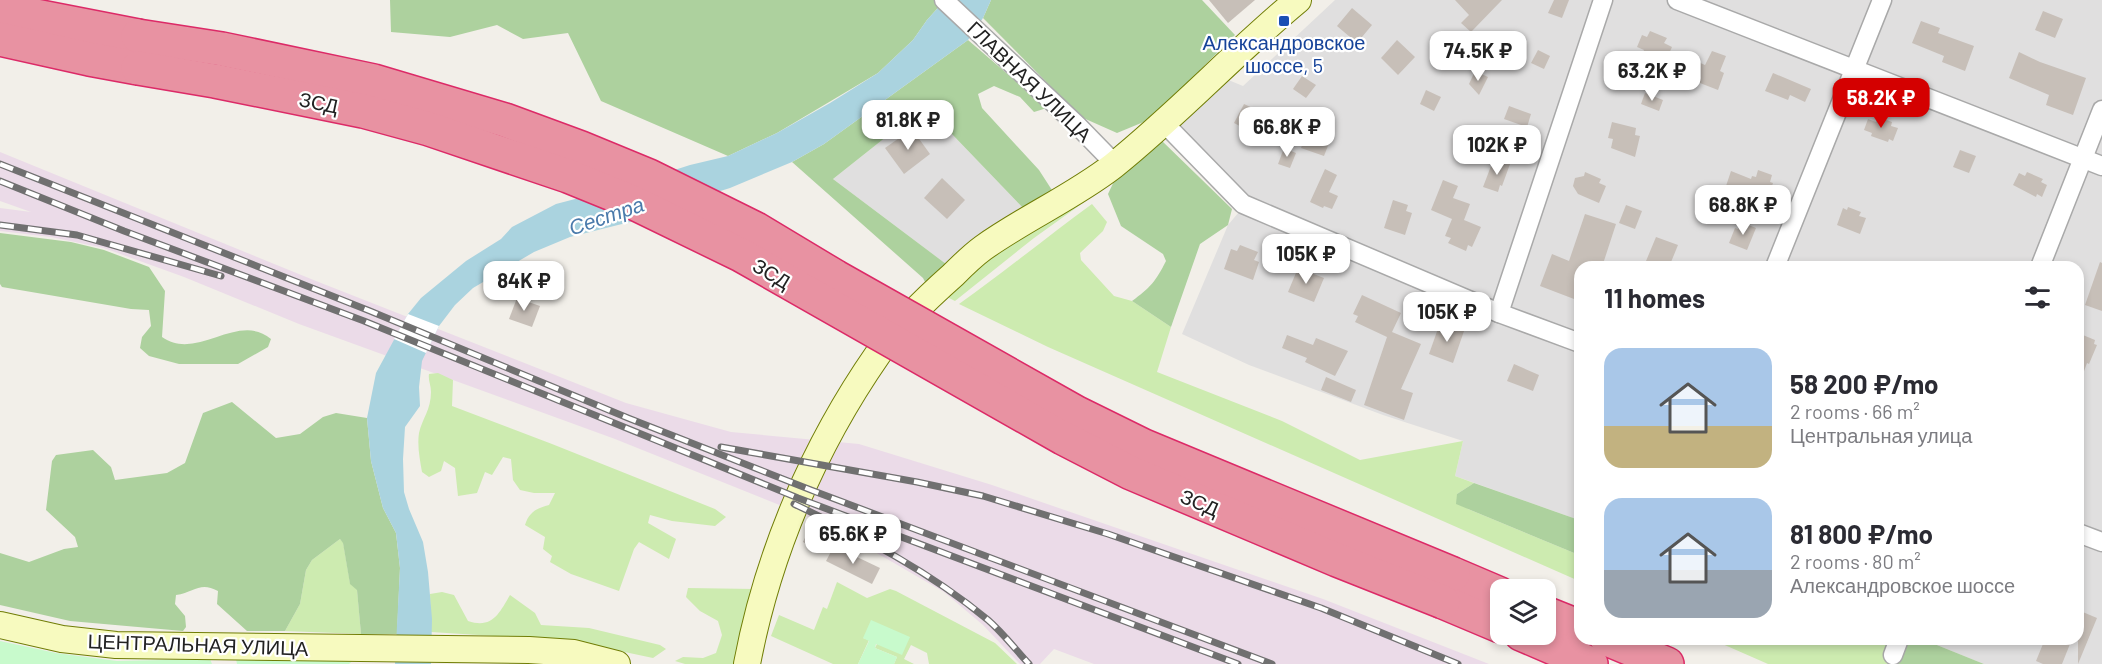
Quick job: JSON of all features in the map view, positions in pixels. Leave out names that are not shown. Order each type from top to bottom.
[{"type":"highway","name":"ЗСД","points":[[0,9],[138,52]]},
{"type":"highway","name":"ЗСД","points":[[0,39],[89,59],[138,52],[222,49],[374,81],[505,120],[581,148],[649,176],[756,229],[836,277],[1077,413],[1448,588],[1490,619]]},
{"type":"highway","name":"ЗСД","points":[[1448,588],[1490,593]]},
{"type":"highway","points":[[1556,617],[1574,625]]},
{"type":"highway","points":[[1547,645],[1591,664]]},
{"type":"highway","points":[[1621,645],[1667,664]]},
{"type":"street","name":"ГЛАВНАЯ УЛИЦА","points":[[944,0],[987,38],[1115,164]]},
{"type":"street","points":[[747,664],[753,630],[781,538],[813,464],[879,352],[929,296],[982,248],[1068,196],[1115,164],[1164,123],[1260,32],[1298,0]]},
{"type":"street","points":[[1499,313],[1603,0]]},
{"type":"street","points":[[1677,0],[2102,166]]},
{"type":"street","points":[[1777,261],[1882,0]]},
{"type":"street","points":[[2042,261],[2102,110]]},
{"type":"street","points":[[1164,123],[1243,204],[1499,313],[1574,341]]},
{"type":"street","points":[[2084,535],[2102,542]]},
{"type":"street","name":"ЦЕНТРАЛЬНАЯ УЛИЦА","points":[[0,626],[62,639],[116,645],[466,648],[574,653],[617,664]]},
{"type":"shaded area","points":[[1335,0],[2102,0],[2102,664],[1984,664],[1937,645],[2084,645],[2084,261],[1574,261],[1574,518],[1455,476],[1463,441],[1383,415],[1249,365],[1182,334],[1228,225],[1250,199],[1177,127],[1226,79],[1243,86]]},
{"type":"shaded area","points":[[925,106],[1025,210],[950,267],[833,179]]},
{"type":"shaded area","points":[[0,152],[316,281],[626,403],[731,432],[859,444],[992,485],[1323,599],[1489,664],[1094,664],[1054,649],[1040,664],[1020,664],[983,625],[944,592],[837,530],[787,508],[615,439],[299,324],[184,277],[104,248],[51,237],[0,231],[0,208],[31,212],[0,201]]},
{"type":"green space","points":[[390,0],[945,0],[913,40],[878,73],[777,133],[728,156],[601,101],[568,33],[523,39],[497,25],[450,37],[391,32]]},
{"type":"green space","points":[[991,0],[1202,0],[1235,35],[1146,121],[1117,133],[1081,117],[983,18]]},
{"type":"green space","points":[[968,40],[1047,108],[1034,112],[1020,97],[994,86],[978,94],[982,108],[1039,170],[1059,201],[931,294],[923,278],[792,162],[824,144]],"holes":[[[925,106],[1025,210],[950,267],[833,179]]]},
{"type":"green space","points":[[1161,140],[1232,209],[1228,225],[1200,244],[1171,327],[1132,301],[1152,284],[1166,261],[1163,254],[1121,226],[1108,194],[1117,175]]},
{"type":"green space","points":[[1084,197],[1087,200],[1034,238],[955,301],[945,296],[992,254]]},
{"type":"green space","points":[[1092,204],[1107,222],[1103,231],[1080,253],[1081,260],[1114,296],[1132,301],[1171,327],[1157,372],[1282,421],[1360,460],[1463,441],[1455,476],[1474,483],[1457,494],[1468,509],[1574,553],[1574,579],[1048,347],[959,304]]},
{"type":"green space","points":[[0,233],[71,242],[104,250],[149,267],[165,291],[162,337],[175,343],[189,344],[245,330],[258,332],[271,339],[268,347],[238,364],[179,364],[149,356],[140,348],[142,337],[151,326],[149,310],[2,287],[0,284]]},
{"type":"green space","points":[[438,373],[453,380],[452,406],[715,509],[726,517],[715,526],[672,521],[650,515],[648,523],[676,539],[669,559],[639,542],[634,549],[619,591],[571,574],[550,562],[552,556],[543,549],[545,537],[525,525],[534,511],[549,505],[555,493],[520,490],[513,480],[511,459],[503,457],[492,475],[485,472],[477,493],[458,496],[455,468],[444,461],[441,471],[429,477],[422,472],[419,433],[431,398],[429,374]]},
{"type":"green space","points":[[232,402],[276,438],[300,434],[323,417],[336,413],[367,418],[371,461],[383,508],[396,533],[400,568],[397,634],[361,634],[357,590],[350,584],[343,543],[340,539],[312,560],[306,570],[300,604],[285,631],[247,631],[217,604],[218,591],[207,587],[176,595],[175,604],[185,616],[186,627],[183,631],[70,621],[0,605],[0,553],[29,562],[64,549],[78,547],[75,537],[46,510],[52,461],[56,455],[93,450],[111,467],[115,480],[167,473],[185,463],[203,413]]},
{"type":"green space","points":[[1474,483],[1574,518],[1574,553],[1456,504],[1457,494]]},
{"type":"green space","points":[[340,539],[343,542],[350,583],[357,589],[361,634],[285,631],[300,604],[306,570],[312,560]]},
{"type":"green space","points":[[837,582],[867,598],[890,589],[896,591],[995,643],[1017,664],[929,664],[927,653],[911,645],[904,659],[914,664],[894,664],[897,657],[875,648],[877,644],[910,637],[863,638],[869,640],[858,664],[833,664],[771,636],[779,615],[814,630],[823,607],[827,609]]},
{"type":"green space","points":[[688,588],[755,589],[739,660],[734,664],[685,664],[675,661],[683,657],[703,658],[716,653],[722,635],[718,621],[700,611],[686,597]]},
{"type":"green space","points":[[442,592],[454,595],[468,621],[483,623],[494,618],[510,595],[535,613],[541,625],[589,628],[660,645],[666,649],[653,658],[601,647],[543,639],[431,632],[430,594]]},
{"type":"green space","points":[[871,620],[910,637],[902,655],[876,644],[875,648],[897,657],[894,664],[858,664],[869,641],[863,638]]},
{"type":"green space","points":[[0,641],[56,653],[117,661],[210,659],[212,664],[0,664]]},
{"type":"green space","points":[[1725,645],[1897,645],[1894,653],[1897,664],[1768,664]]},
{"type":"green space","points":[[1897,645],[1937,645],[1984,664],[1897,664],[1894,653]]},
{"type":"green space","points":[[359,655],[349,664],[237,664],[236,659]]},
{"type":"water","name":"Сестра","points":[[945,0],[991,0],[983,18],[968,40],[824,144],[792,162],[730,188],[634,221],[570,237],[534,252],[473,288],[455,305],[439,326],[422,361],[419,387],[420,406],[405,427],[404,492],[423,542],[428,572],[432,619],[431,664],[395,664],[400,568],[396,533],[383,508],[371,461],[367,418],[376,373],[408,314],[421,298],[466,261],[501,239],[512,227],[556,204],[728,156],[777,133],[830,103],[878,73],[913,40]]},
{"type":"pier","points":[[408,314],[439,326],[426,353],[394,339]]},
{"type":"building","points":[[1209,0],[1255,0],[1228,23]]},
{"type":"building","points":[[1455,0],[1502,0],[1471,32],[1461,23],[1469,15]]},
{"type":"building","points":[[1554,0],[1569,0],[1562,18],[1548,13]]},
{"type":"building","points":[[1352,8],[1372,25],[1357,43],[1337,26]]},
{"type":"building","points":[[2043,11],[2063,19],[2055,38],[2035,30]]},
{"type":"building","points":[[1921,21],[1940,28],[1938,33],[1974,46],[1965,71],[1942,62],[1944,56],[1912,43]]},
{"type":"building","points":[[1650,31],[1667,38],[1664,43],[1672,47],[1667,58],[1660,56],[1658,61],[1642,55],[1644,50],[1637,47],[1642,35],[1647,37]]},
{"type":"building","points":[[1397,40],[1415,57],[1398,75],[1381,58]]},
{"type":"building","points":[[1538,50],[1550,56],[1544,69],[1531,63]]},
{"type":"building","points":[[1712,51],[1726,56],[1720,71],[1724,73],[1718,90],[1687,78],[1690,66],[1695,68],[1698,62],[1705,65]]},
{"type":"building","points":[[2019,52],[2086,78],[2073,115],[2046,105],[2049,95],[2009,78]]},
{"type":"building","points":[[1475,71],[1488,77],[1479,95],[1469,84]]},
{"type":"building","points":[[1773,73],[1811,89],[1805,102],[1790,95],[1788,100],[1765,91]]},
{"type":"building","points":[[1302,76],[1316,85],[1306,98],[1293,89]]},
{"type":"building","points":[[1426,90],[1441,97],[1434,111],[1420,104]]},
{"type":"building","points":[[1645,93],[1663,100],[1659,111],[1641,104]]},
{"type":"building","points":[[1244,104],[1263,113],[1253,133],[1234,123]]},
{"type":"building","points":[[1509,106],[1531,114],[1527,127],[1504,119]]},
{"type":"building","points":[[1878,117],[1892,122],[1891,126],[1898,128],[1893,141],[1889,139],[1888,142],[1871,136],[1872,133],[1864,130],[1868,119],[1876,122]]},
{"type":"building","points":[[1612,122],[1636,128],[1635,135],[1640,136],[1635,157],[1611,148],[1613,139],[1608,138]]},
{"type":"building","points":[[912,129],[930,154],[904,174],[885,148]]},
{"type":"building","points":[[1308,130],[1331,138],[1324,156],[1301,148]]},
{"type":"building","points":[[1284,148],[1296,153],[1290,168],[1278,164]]},
{"type":"building","points":[[1960,150],[1976,156],[1969,173],[1953,167]]},
{"type":"building","points":[[1496,159],[1510,164],[1498,192],[1483,187]]},
{"type":"building","points":[[1325,169],[1337,175],[1329,192],[1338,196],[1332,209],[1310,202]]},
{"type":"building","points":[[1758,170],[1772,175],[1770,182],[1773,183],[1768,198],[1762,196],[1761,198],[1726,186],[1731,171],[1751,179],[1752,176],[1756,177]]},
{"type":"building","points":[[1585,172],[1601,179],[1599,183],[1606,186],[1599,203],[1578,194],[1573,186],[1575,178],[1584,176]]},
{"type":"building","points":[[2027,172],[2043,179],[2041,182],[2047,185],[2042,197],[2037,194],[2036,197],[2013,185],[2019,173],[2025,176]]},
{"type":"building","points":[[942,178],[965,200],[947,219],[924,198]]},
{"type":"building","points":[[1443,180],[1458,186],[1453,198],[1470,204],[1464,220],[1481,227],[1472,247],[1468,245],[1466,251],[1448,243],[1451,238],[1445,236],[1452,219],[1431,210]]},
{"type":"building","points":[[1393,200],[1408,205],[1406,211],[1412,213],[1405,235],[1384,228]]},
{"type":"building","points":[[1626,205],[1642,211],[1635,229],[1619,223]]},
{"type":"building","points":[[1848,207],[1861,212],[1859,216],[1866,218],[1860,234],[1837,225],[1843,208],[1847,210]]},
{"type":"building","points":[[1585,214],[1616,224],[1604,261],[1574,261],[1574,299],[1540,286],[1552,254],[1569,261]]},
{"type":"building","points":[[1741,222],[1756,228],[1747,250],[1729,243],[1735,228],[1738,229]]},
{"type":"building","points":[[1656,237],[1678,245],[1671,261],[1646,261]]},
{"type":"building","points":[[1240,245],[1258,252],[1254,260],[1259,262],[1253,280],[1224,269],[1231,249],[1237,251]]},
{"type":"building","points":[[2100,262],[2102,263],[2102,311],[2085,305]]},
{"type":"building","points":[[1298,268],[1324,278],[1314,302],[1288,292]]},
{"type":"building","points":[[1362,295],[1401,313],[1392,332],[1421,344],[1401,389],[1413,393],[1404,420],[1364,405],[1387,337],[1355,322],[1358,316],[1353,314]]},
{"type":"building","points":[[517,298],[540,306],[532,327],[509,319]]},
{"type":"building","points":[[1440,323],[1464,331],[1453,363],[1429,354]]},
{"type":"building","points":[[1287,335],[1313,345],[1316,338],[1348,351],[1335,376],[1305,362],[1307,358],[1282,348]]},
{"type":"building","points":[[2084,335],[2095,340],[2094,344],[2097,345],[2089,364],[2087,363],[2084,371]]},
{"type":"building","points":[[1514,364],[1539,375],[1533,391],[1507,381]]},
{"type":"building","points":[[1326,377],[1356,390],[1351,402],[1321,390]]},
{"type":"building","points":[[810,527],[826,535],[819,550],[803,542]]},
{"type":"building","points":[[834,546],[880,568],[872,584],[826,561]]},
{"type":"building","points":[[2084,613],[2097,618],[2078,664],[2078,645],[2084,645]]},
{"type":"building","points":[[2043,645],[2070,645],[2062,664],[2043,664],[2036,661]]},
{"type":"railway","points":[[0,164],[811,490],[1272,664]]},
{"type":"railway","points":[[0,181],[124,231],[364,321],[798,498],[1238,664]]},
{"type":"railway","points":[[0,225],[77,235],[221,276]]},
{"type":"railway","points":[[721,447],[983,496],[1108,534],[1321,608],[1458,664]]},
{"type":"railway","points":[[794,504],[870,542],[919,570],[988,620],[1029,664]]},
{"type":"place","name":"Александровское шоссе, 5","points":[[1284,21]]}]
